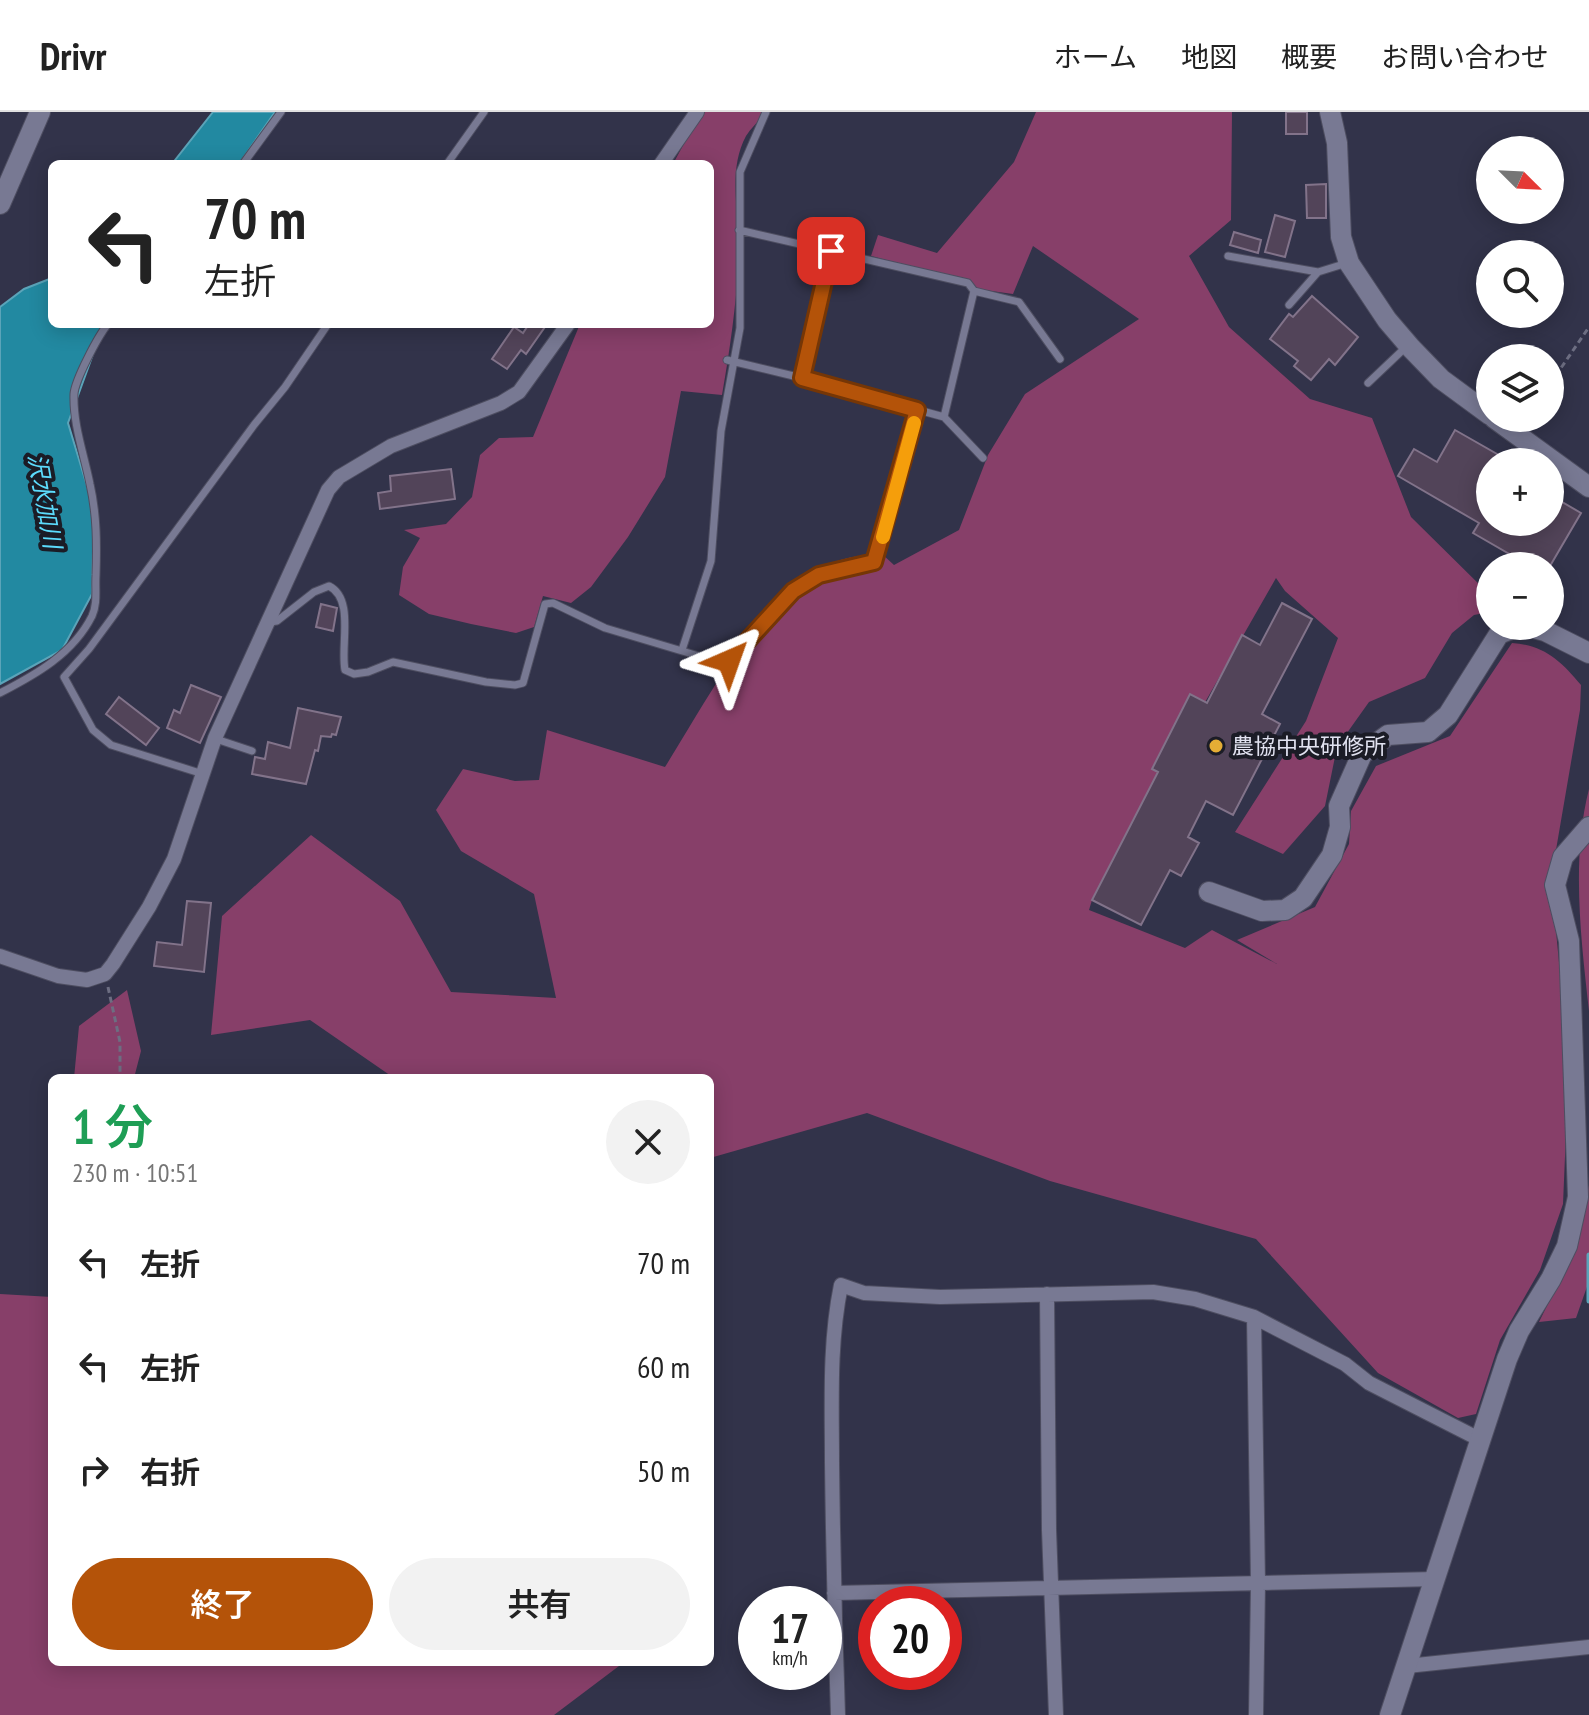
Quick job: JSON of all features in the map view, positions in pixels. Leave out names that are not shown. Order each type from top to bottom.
[{"type":"street","points":[[0,204],[40,112]]},
{"type":"street","points":[[664,160],[697,112]]},
{"type":"street","points":[[1330,112],[1337,143],[1341,237],[1349,263],[1369,295],[1408,345],[1441,379],[1476,404]]},
{"type":"street","points":[[0,956],[58,976],[87,980],[105,974],[149,907],[174,859],[215,738],[328,490],[339,477],[391,446],[501,403],[519,392],[565,328]]},
{"type":"street","points":[[1514,432],[1589,487]]},
{"type":"street","points":[[1209,892],[1262,911],[1285,910],[1303,898],[1332,855],[1340,827],[1339,806],[1362,754],[1388,735],[1428,732],[1438,724],[1448,715],[1495,640]]},
{"type":"street","points":[[1563,640],[1589,653]]},
{"type":"street","points":[[1390,1715],[1519,1331],[1567,1246],[1578,1197],[1569,941],[1555,885],[1563,857],[1589,827]]},
{"type":"street","points":[[834,1586],[833,1325],[841,1285],[864,1293],[940,1297],[1153,1292],[1195,1299],[1254,1317],[1345,1364],[1369,1383],[1481,1440]]},
{"type":"street","points":[[1047,1294],[1056,1715]]},
{"type":"street","points":[[1254,1317],[1258,1584],[1256,1715]]},
{"type":"street","points":[[842,1593],[1436,1579]]},
{"type":"street","points":[[1407,1666],[1589,1647]]},
{"type":"street","points":[[837,1690],[838,1715]]},
{"type":"lane","points":[[246,160],[281,112]]},
{"type":"lane","points":[[450,160],[484,112]]},
{"type":"lane","points":[[682,650],[711,561],[721,431],[730,360],[740,328],[740,172],[766,112]]},
{"type":"lane","points":[[739,230],[968,283],[974,291],[1019,302],[1060,359]]},
{"type":"lane","points":[[802,378],[831,251]]},
{"type":"lane","points":[[1228,256],[1318,272],[1349,263]]},
{"type":"lane","points":[[1289,305],[1318,272]]},
{"type":"lane","points":[[944,417],[974,291]]},
{"type":"lane","points":[[0,693],[38,673],[66,651],[91,619],[97,605],[98,533],[90,483],[79,445],[74,391],[105,328]]},
{"type":"lane","points":[[203,774],[111,745],[93,730],[64,677],[97,638],[285,387],[325,328]]},
{"type":"lane","points":[[1368,383],[1408,345]]},
{"type":"lane","points":[[730,360],[944,417],[983,458]]},
{"type":"lane","points":[[270,622],[277,621],[314,592],[329,586],[336,589],[343,601],[345,670],[354,674],[393,662],[486,682],[523,683],[545,604],[553,603],[605,628],[719,662],[729,661],[793,591],[819,575],[874,562],[917,410]]},
{"type":"lane","points":[[215,738],[252,751]]},
{"type":"path","points":[[1564,364],[1589,327]]},
{"type":"path","points":[[105,974],[120,1042],[120,1074]]},
{"type":"shaded area","points":[[701,112],[766,112],[746,136],[737,165],[739,259],[722,395],[681,391],[665,477],[628,537],[591,587],[571,603],[543,596],[534,627],[516,633],[429,614],[399,595],[403,567],[420,538],[404,530],[446,524],[472,497],[480,455],[499,438],[533,437],[578,328],[714,328],[714,160],[675,160]]},
{"type":"shaded area","points":[[1036,112],[1232,112],[1231,220],[1189,256],[1229,327],[1310,399],[1372,418],[1411,517],[1476,581],[1476,615],[1452,633],[1425,678],[1369,702],[1337,747],[1325,806],[1283,854],[1235,832],[1306,721],[1338,638],[1285,591],[1276,578],[1089,910],[1185,948],[1212,930],[1277,964],[1237,940],[1315,907],[1349,844],[1351,811],[1376,766],[1450,736],[1512,643],[1543,651],[1581,685],[1580,710],[1551,879],[1565,1025],[1567,1109],[1563,1204],[1540,1270],[1500,1340],[1476,1414],[1458,1418],[1378,1373],[1256,1239],[1050,1181],[867,1113],[714,1157],[714,1074],[388,1074],[310,1020],[211,1035],[222,916],[311,835],[400,901],[451,992],[556,998],[534,894],[461,851],[436,810],[463,769],[515,781],[539,780],[547,730],[665,767],[753,630],[796,584],[818,569],[849,558],[882,554],[894,565],[959,530],[988,455],[1025,394],[1139,319],[1033,246],[1013,294],[970,288],[971,282],[871,256],[878,235],[937,253],[1014,162]]},
{"type":"shaded area","points":[[1589,789],[1589,1011],[1579,871]]},
{"type":"shaded area","points":[[127,990],[141,1051],[135,1074],[74,1074],[79,1026]]},
{"type":"shaded area","points":[[1589,1185],[1589,1281],[1576,1318],[1539,1322],[1576,1247]]},
{"type":"shaded area","points":[[0,1294],[48,1297],[48,1666],[619,1666],[554,1715],[0,1715]]},
{"type":"water","points":[[213,112],[275,112],[242,160],[175,160]]},
{"type":"water","name":"沢水加川","points":[[48,280],[48,328],[103,328],[68,423],[94,509],[92,594],[62,650],[0,684],[0,307],[24,289]]},
{"type":"building","points":[[1286,112],[1307,112],[1307,134],[1286,134]]},
{"type":"building","points":[[1326,184],[1326,218],[1307,218],[1306,185]]},
{"type":"building","points":[[1275,215],[1295,221],[1285,257],[1265,252]]},
{"type":"building","points":[[1234,232],[1261,240],[1258,253],[1230,245]]},
{"type":"building","points":[[1312,296],[1358,337],[1335,365],[1329,359],[1311,380],[1294,366],[1298,361],[1270,339],[1289,314],[1293,317]]},
{"type":"building","points":[[513,328],[523,333],[526,328],[544,328],[526,354],[521,350],[507,369],[492,359]]},
{"type":"building","points":[[1455,430],[1486,448],[1476,448],[1476,521],[1398,476],[1414,449],[1437,462]]},
{"type":"building","points":[[451,469],[455,499],[380,509],[378,493],[391,491],[390,476]]},
{"type":"building","points":[[1564,503],[1581,513],[1558,552],[1506,552],[1478,536],[1564,536]]},
{"type":"building","name":"農協中央研修所","points":[[1282,603],[1312,619],[1262,714],[1280,724],[1233,815],[1206,801],[1188,837],[1199,843],[1181,876],[1170,870],[1141,925],[1092,900],[1158,772],[1152,769],[1190,694],[1207,703],[1242,635],[1260,645]]},
{"type":"building","points":[[321,604],[337,608],[333,631],[316,627]]},
{"type":"building","points":[[191,685],[221,697],[200,743],[167,728],[174,710],[180,713]]},
{"type":"building","points":[[119,697],[159,728],[146,745],[106,714]]},
{"type":"building","points":[[298,708],[341,717],[336,735],[321,736],[306,784],[252,774],[255,757],[265,759],[268,742],[290,748]]},
{"type":"building","points":[[187,901],[211,903],[204,972],[154,966],[157,942],[182,945]]},
{"type":"waterway","points":[[1589,1255],[1589,1301]]},
{"type":"slow traffic","points":[[883,537],[914,423]]},
{"type":"place","name":"農協中央研修所","points":[[1216,746]]},
{"type":"route","points":[[729,661],[793,591],[819,575],[874,562],[917,410],[802,378],[831,251]]}]
